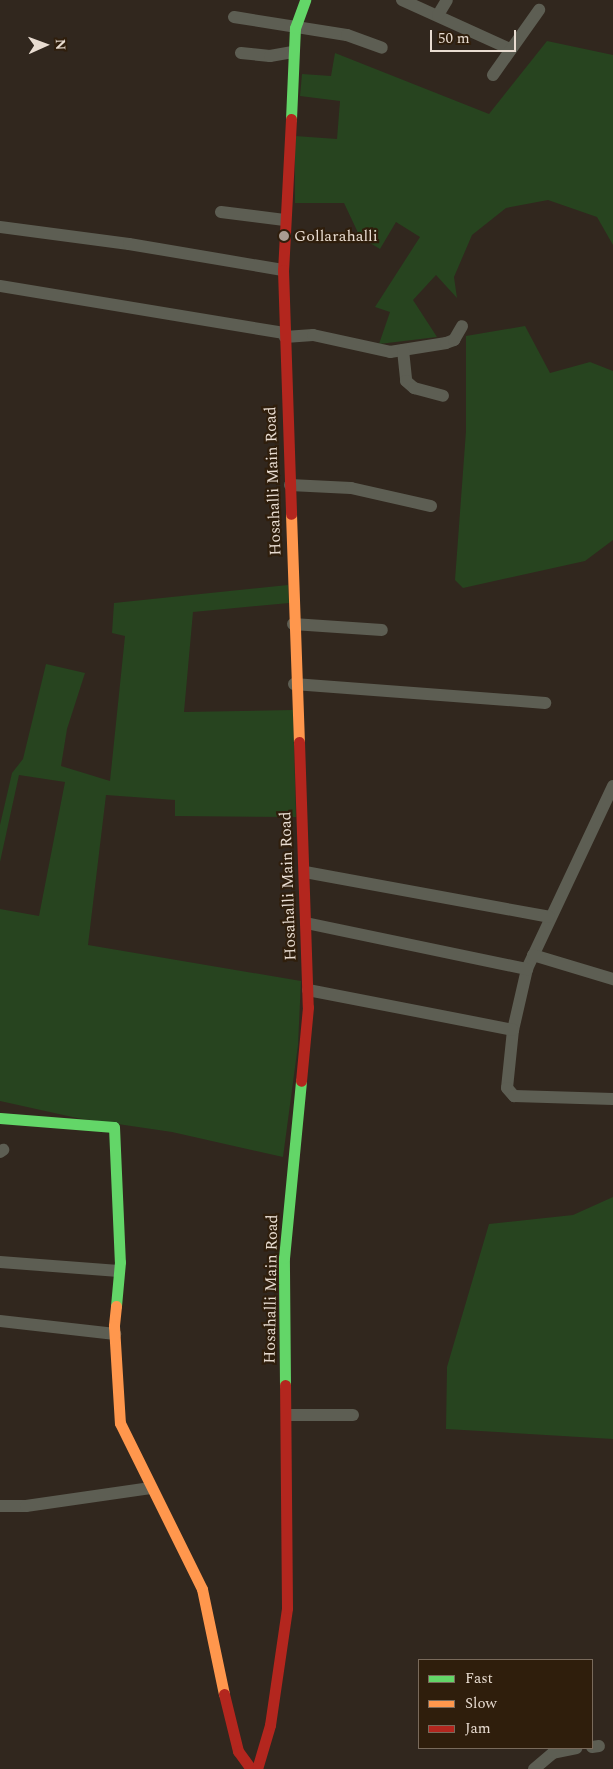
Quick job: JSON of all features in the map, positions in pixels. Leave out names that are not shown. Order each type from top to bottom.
[{"type":"street","name":"Hosahalli Main Road","points":[[257,1769],[270,1725],[287,1608],[287,1415],[284,1258],[308,990],[305,872],[294,684],[283,270],[295,28],[305,0]]},
{"type":"street","points":[[402,0],[510,49]]},
{"type":"street","points":[[438,15],[447,0]]},
{"type":"street","points":[[493,75],[539,10]]},
{"type":"street","points":[[234,17],[347,35],[382,48]]},
{"type":"street","points":[[241,53],[270,56],[294,52]]},
{"type":"street","points":[[221,212],[284,220]]},
{"type":"street","points":[[0,227],[129,244],[283,270]]},
{"type":"street","points":[[0,286],[284,335],[312,335],[368,350],[403,350],[446,343],[454,340],[462,326]]},
{"type":"street","points":[[403,350],[406,381],[414,388],[442,396]]},
{"type":"street","points":[[290,485],[351,488],[431,506]]},
{"type":"street","points":[[293,624],[382,630]]},
{"type":"street","points":[[294,684],[545,703]]},
{"type":"street","points":[[613,786],[592,826],[577,869],[549,917],[527,969],[513,1030],[507,1088],[511,1095],[613,1099]]},
{"type":"street","points":[[305,872],[549,917]]},
{"type":"street","points":[[306,923],[527,969]]},
{"type":"street","points":[[533,956],[613,979]]},
{"type":"street","points":[[308,990],[513,1030]]},
{"type":"street","points":[[0,1118],[114,1127],[119,1270],[115,1334],[120,1423],[202,1589],[230,1723],[238,1751],[251,1769]]},
{"type":"street","points":[[0,1262],[119,1270]]},
{"type":"street","points":[[0,1321],[115,1334]]},
{"type":"street","points":[[287,1415],[353,1415]]},
{"type":"street","points":[[0,1506],[26,1506],[151,1488]]},
{"type":"street","points":[[534,1769],[553,1753],[571,1749]]},
{"type":"green space","points":[[547,41],[613,55],[613,245],[597,217],[548,200],[506,208],[472,235],[454,277],[457,298],[436,275],[413,300],[437,337],[379,344],[390,312],[375,307],[420,237],[396,222],[380,249],[360,237],[344,203],[295,203],[295,136],[337,139],[340,101],[300,96],[302,74],[331,76],[335,53],[489,114]]},
{"type":"green space","points":[[525,326],[550,373],[590,362],[613,371],[613,540],[585,561],[463,588],[455,580],[466,431],[466,336]]},
{"type":"green space","points":[[288,585],[289,603],[193,612],[184,712],[293,710],[296,817],[175,816],[175,800],[106,795],[88,945],[301,981],[298,1045],[283,1157],[172,1132],[77,1118],[0,1101],[0,909],[39,916],[65,782],[19,775],[0,862],[0,825],[12,773],[23,759],[46,664],[85,673],[67,729],[61,766],[110,781],[125,636],[112,633],[114,603]]},
{"type":"green space","points":[[613,1197],[613,1439],[446,1429],[447,1367],[489,1224],[573,1215]]},
{"type":"traffic: fast","points":[[291,119],[295,28],[305,0]]},
{"type":"traffic: fast","points":[[285,1385],[284,1258],[301,1081]]},
{"type":"traffic: fast","points":[[0,1118],[114,1127],[120,1262],[116,1306]]},
{"type":"traffic: slow","points":[[291,514],[299,742]]},
{"type":"traffic: slow","points":[[116,1306],[114,1326],[120,1423],[202,1589],[224,1694]]},
{"type":"traffic: jam","points":[[291,119],[283,270],[291,514]]},
{"type":"traffic: jam","points":[[299,742],[308,1007],[301,1081]]},
{"type":"traffic: jam","points":[[257,1769],[270,1725],[287,1608],[285,1385]]},
{"type":"traffic: jam","points":[[224,1694],[238,1751],[251,1769]]},
{"type":"place","name":"Gollarahalli","points":[[284,236]]}]
